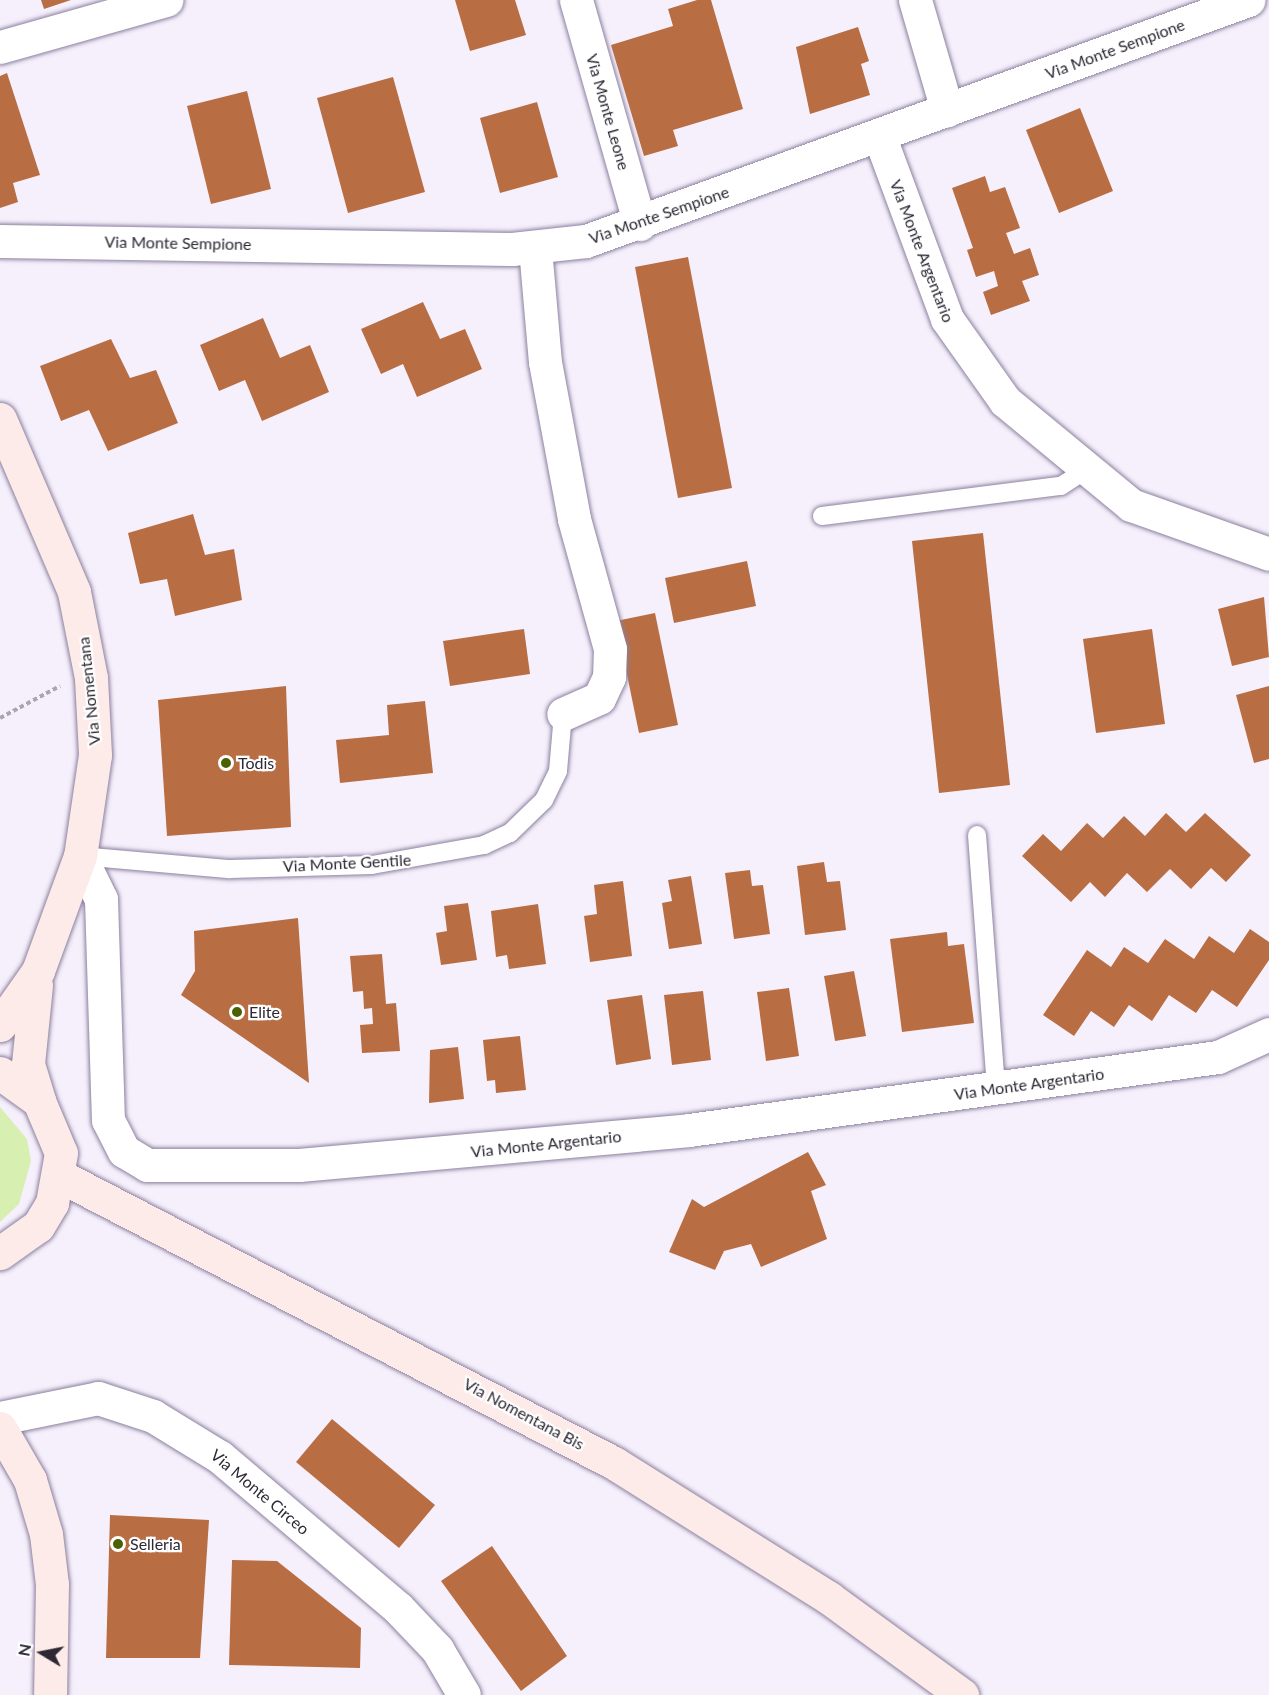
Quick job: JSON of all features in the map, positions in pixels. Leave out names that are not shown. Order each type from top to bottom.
[{"type":"main road","name":"Via Nomentana","points":[[0,419],[66,569],[84,635],[95,755],[80,855],[38,971],[28,1064],[39,1101]]},
{"type":"main road","name":"Via Nomentana","points":[[0,1025],[38,971]]},
{"type":"main road","points":[[0,1073],[39,1101],[54,1125],[60,1176],[38,1226],[0,1253]]},
{"type":"main road","name":"Via Nomentana Bis","points":[[60,1176],[614,1463],[829,1598],[962,1695]]},
{"type":"main road","points":[[0,1428],[30,1480],[46,1534],[52,1584],[50,1695]]},
{"type":"street","points":[[0,47],[166,0]]},
{"type":"street","name":"Via Monte Leone","points":[[576,0],[640,224]]},
{"type":"street","points":[[915,0],[947,110]]},
{"type":"street","name":"Via Monte Sempione","points":[[0,241],[535,248],[586,241],[640,224],[1248,0]]},
{"type":"street","name":"Via Monte Argentario","points":[[879,135],[953,331],[1005,401],[1084,471],[1118,497],[1163,520],[1269,554]]},
{"type":"street","points":[[535,248],[545,362],[574,519],[610,649],[609,677],[599,698],[563,714]]},
{"type":"street","name":"Via Monte Argentario","points":[[80,855],[96,880],[101,899],[108,1120],[124,1151],[147,1165],[299,1166],[689,1130],[1229,1055],[1269,1034]]},
{"type":"street","name":"Via Monte Circeo","points":[[0,1418],[98,1398],[130,1404],[220,1456],[399,1608],[437,1649],[464,1695]]},
{"type":"lane","points":[[822,516],[1061,486],[1084,471]]},
{"type":"lane","name":"Via Monte Gentile","points":[[80,855],[161,867],[242,869],[372,865],[484,845],[510,833],[544,800],[558,771],[563,714]]},
{"type":"lane","points":[[977,835],[996,1089]]},
{"type":"path","points":[[0,718],[63,684]]},
{"type":"green space","points":[[0,1107],[27,1139],[31,1161],[19,1204],[0,1222]]},
{"type":"building","points":[[41,0],[71,0],[44,9]]},
{"type":"building","points":[[455,0],[515,0],[526,35],[470,51]]},
{"type":"building","points":[[697,0],[711,0],[743,109],[673,130],[678,146],[644,156],[611,45],[673,26],[668,9]]},
{"type":"building","points":[[858,27],[869,61],[861,64],[870,95],[810,114],[796,47]]},
{"type":"building","points":[[7,73],[40,175],[13,183],[18,202],[0,208],[0,76]]},
{"type":"building","points":[[393,77],[425,192],[348,213],[317,98]]},
{"type":"building","points":[[247,91],[271,189],[211,204],[187,106]]},
{"type":"building","points":[[537,102],[558,177],[500,193],[480,118]]},
{"type":"building","points":[[1080,108],[1113,191],[1059,213],[1026,130]]},
{"type":"building","points":[[985,176],[990,192],[1005,187],[1020,228],[1006,233],[1014,254],[1030,248],[1039,275],[1022,281],[1030,301],[991,315],[983,292],[998,286],[994,271],[976,277],[967,250],[973,248],[952,188]]},
{"type":"building","points":[[688,257],[732,488],[678,498],[635,267]]},
{"type":"building","points":[[423,302],[440,339],[465,329],[482,369],[417,397],[403,364],[381,374],[361,329]]},
{"type":"building","points":[[263,318],[280,358],[310,345],[329,392],[262,421],[245,380],[219,391],[200,345]]},
{"type":"building","points":[[111,339],[130,378],[156,370],[178,423],[108,451],[89,410],[61,421],[40,366]]},
{"type":"building","points":[[193,514],[205,555],[234,549],[242,600],[175,616],[167,579],[140,584],[128,533]]},
{"type":"building","points":[[983,533],[1010,785],[939,793],[912,541]]},
{"type":"building","points":[[747,561],[756,606],[674,623],[665,578]]},
{"type":"building","points":[[1264,597],[1269,657],[1232,666],[1218,609]]},
{"type":"building","points":[[655,613],[678,725],[639,733],[616,621]]},
{"type":"building","points":[[524,629],[530,674],[450,686],[443,641]]},
{"type":"building","points":[[1152,629],[1165,724],[1096,733],[1083,639]]},
{"type":"building","name":"Todis","points":[[286,686],[291,827],[167,836],[158,700]]},
{"type":"building","points":[[1269,686],[1269,759],[1254,763],[1236,695]]},
{"type":"building","points":[[425,701],[433,773],[340,783],[336,740],[389,735],[387,705]]},
{"type":"building","points":[[1166,813],[1186,832],[1205,813],[1251,855],[1226,882],[1211,868],[1191,889],[1170,869],[1147,892],[1127,873],[1105,897],[1090,882],[1071,902],[1022,856],[1043,834],[1061,851],[1087,823],[1103,838],[1124,816],[1145,836]]},
{"type":"building","points":[[824,862],[827,882],[840,881],[846,930],[805,935],[797,866]]},
{"type":"building","points":[[750,870],[752,886],[763,885],[770,934],[734,939],[725,873]]},
{"type":"building","points":[[691,876],[702,944],[669,949],[662,903],[672,901],[668,880]]},
{"type":"building","points":[[623,881],[632,956],[590,962],[584,916],[597,914],[594,885]]},
{"type":"building","points":[[468,903],[477,960],[441,965],[436,933],[447,931],[444,906]]},
{"type":"building","points":[[538,904],[546,964],[509,969],[507,955],[496,957],[491,911]]},
{"type":"building","points":[[298,918],[309,1083],[181,995],[195,971],[194,931]]},
{"type":"building","points":[[1250,929],[1269,942],[1269,960],[1237,1007],[1212,990],[1196,1013],[1169,995],[1152,1021],[1129,1005],[1114,1027],[1091,1011],[1074,1036],[1043,1015],[1087,950],[1111,967],[1124,947],[1148,963],[1165,939],[1194,959],[1209,936],[1234,953]]},
{"type":"building","points":[[947,932],[948,946],[964,944],[974,1023],[902,1032],[890,939]]},
{"type":"building","points":[[382,954],[386,1004],[396,1003],[400,1051],[362,1053],[360,1025],[373,1024],[372,1008],[364,1009],[363,991],[353,992],[350,956]]},
{"type":"building","points":[[854,971],[866,1036],[835,1041],[824,976]]},
{"type":"building","points":[[789,988],[799,1056],[766,1061],[757,992]]},
{"type":"building","points":[[703,991],[711,1060],[672,1065],[664,995]]},
{"type":"building","points":[[642,995],[651,1059],[616,1065],[607,1000]]},
{"type":"building","points":[[520,1036],[526,1090],[496,1093],[495,1080],[487,1081],[483,1040]]},
{"type":"building","points":[[458,1047],[464,1099],[429,1103],[430,1050]]},
{"type":"building","points":[[808,1152],[826,1185],[811,1191],[827,1239],[761,1267],[751,1244],[724,1251],[715,1270],[669,1252],[692,1199],[704,1207]]},
{"type":"building","points":[[332,1419],[435,1505],[399,1548],[296,1462]]},
{"type":"building","points":[[110,1515],[209,1520],[200,1658],[106,1658]]},
{"type":"building","points":[[492,1546],[567,1656],[521,1691],[441,1581]]},
{"type":"building","points":[[232,1560],[277,1561],[361,1628],[360,1668],[229,1665]]},
{"type":"place","name":"Todis","points":[[226,763]]},
{"type":"place","name":"Elite","points":[[237,1012]]},
{"type":"place","name":"Selleria","points":[[118,1544]]}]
